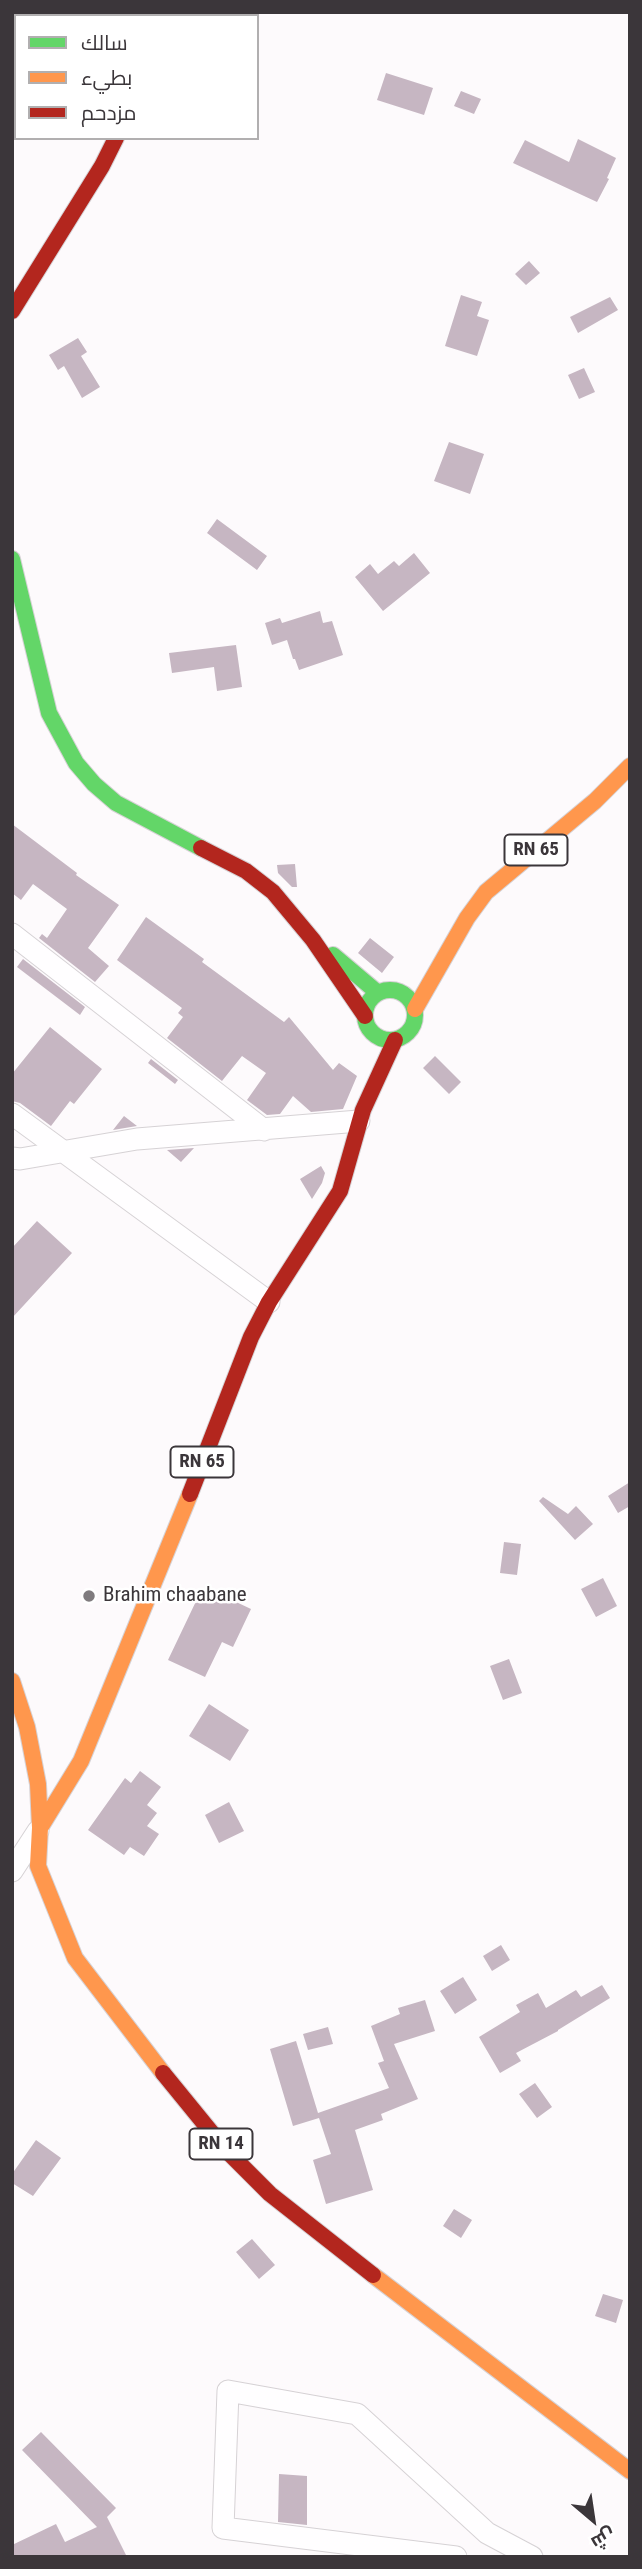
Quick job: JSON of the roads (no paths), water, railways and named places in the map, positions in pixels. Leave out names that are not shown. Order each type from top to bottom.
[{"type":"main road","points":[[12,311],[102,166],[115,140]]},
{"type":"main road","points":[[12,559],[49,713],[76,763],[94,784],[116,803],[231,862],[260,880],[286,904],[313,940],[377,1037],[395,1040]]},
{"type":"main road","name":"RN 65","points":[[40,1828],[81,1761],[143,1613],[251,1337],[270,1301],[341,1191],[366,1100],[395,1040],[405,1036],[411,1028],[415,1009],[476,905],[498,880],[579,815],[630,766]]},
{"type":"main road","points":[[313,940],[382,991],[404,994],[415,1009]]},
{"type":"main road","name":"RN 65","points":[[423,966],[453,942]]},
{"type":"main road","points":[[365,1020],[368,1002],[382,991],[408,979]]},
{"type":"main road","name":"RN 65","points":[[365,1020],[368,1054],[366,1100]]},
{"type":"main road","name":"RN 14","points":[[12,1681],[27,1727],[38,1784],[38,1866],[75,1958],[136,2041],[225,2148],[270,2194],[322,2237],[630,2471]]},
{"type":"street","points":[[12,934],[264,1130]]},
{"type":"street","points":[[12,1114],[270,1301]]},
{"type":"street","points":[[12,1158],[20,1159],[137,1139],[359,1121]]},
{"type":"street","points":[[12,1871],[40,1828]]},
{"type":"street","points":[[456,2557],[223,2528],[228,2391],[357,2414],[487,2533],[532,2557]]},
{"type":"place","name":"Brahim chaabane","points":[[89,1596]]}]
